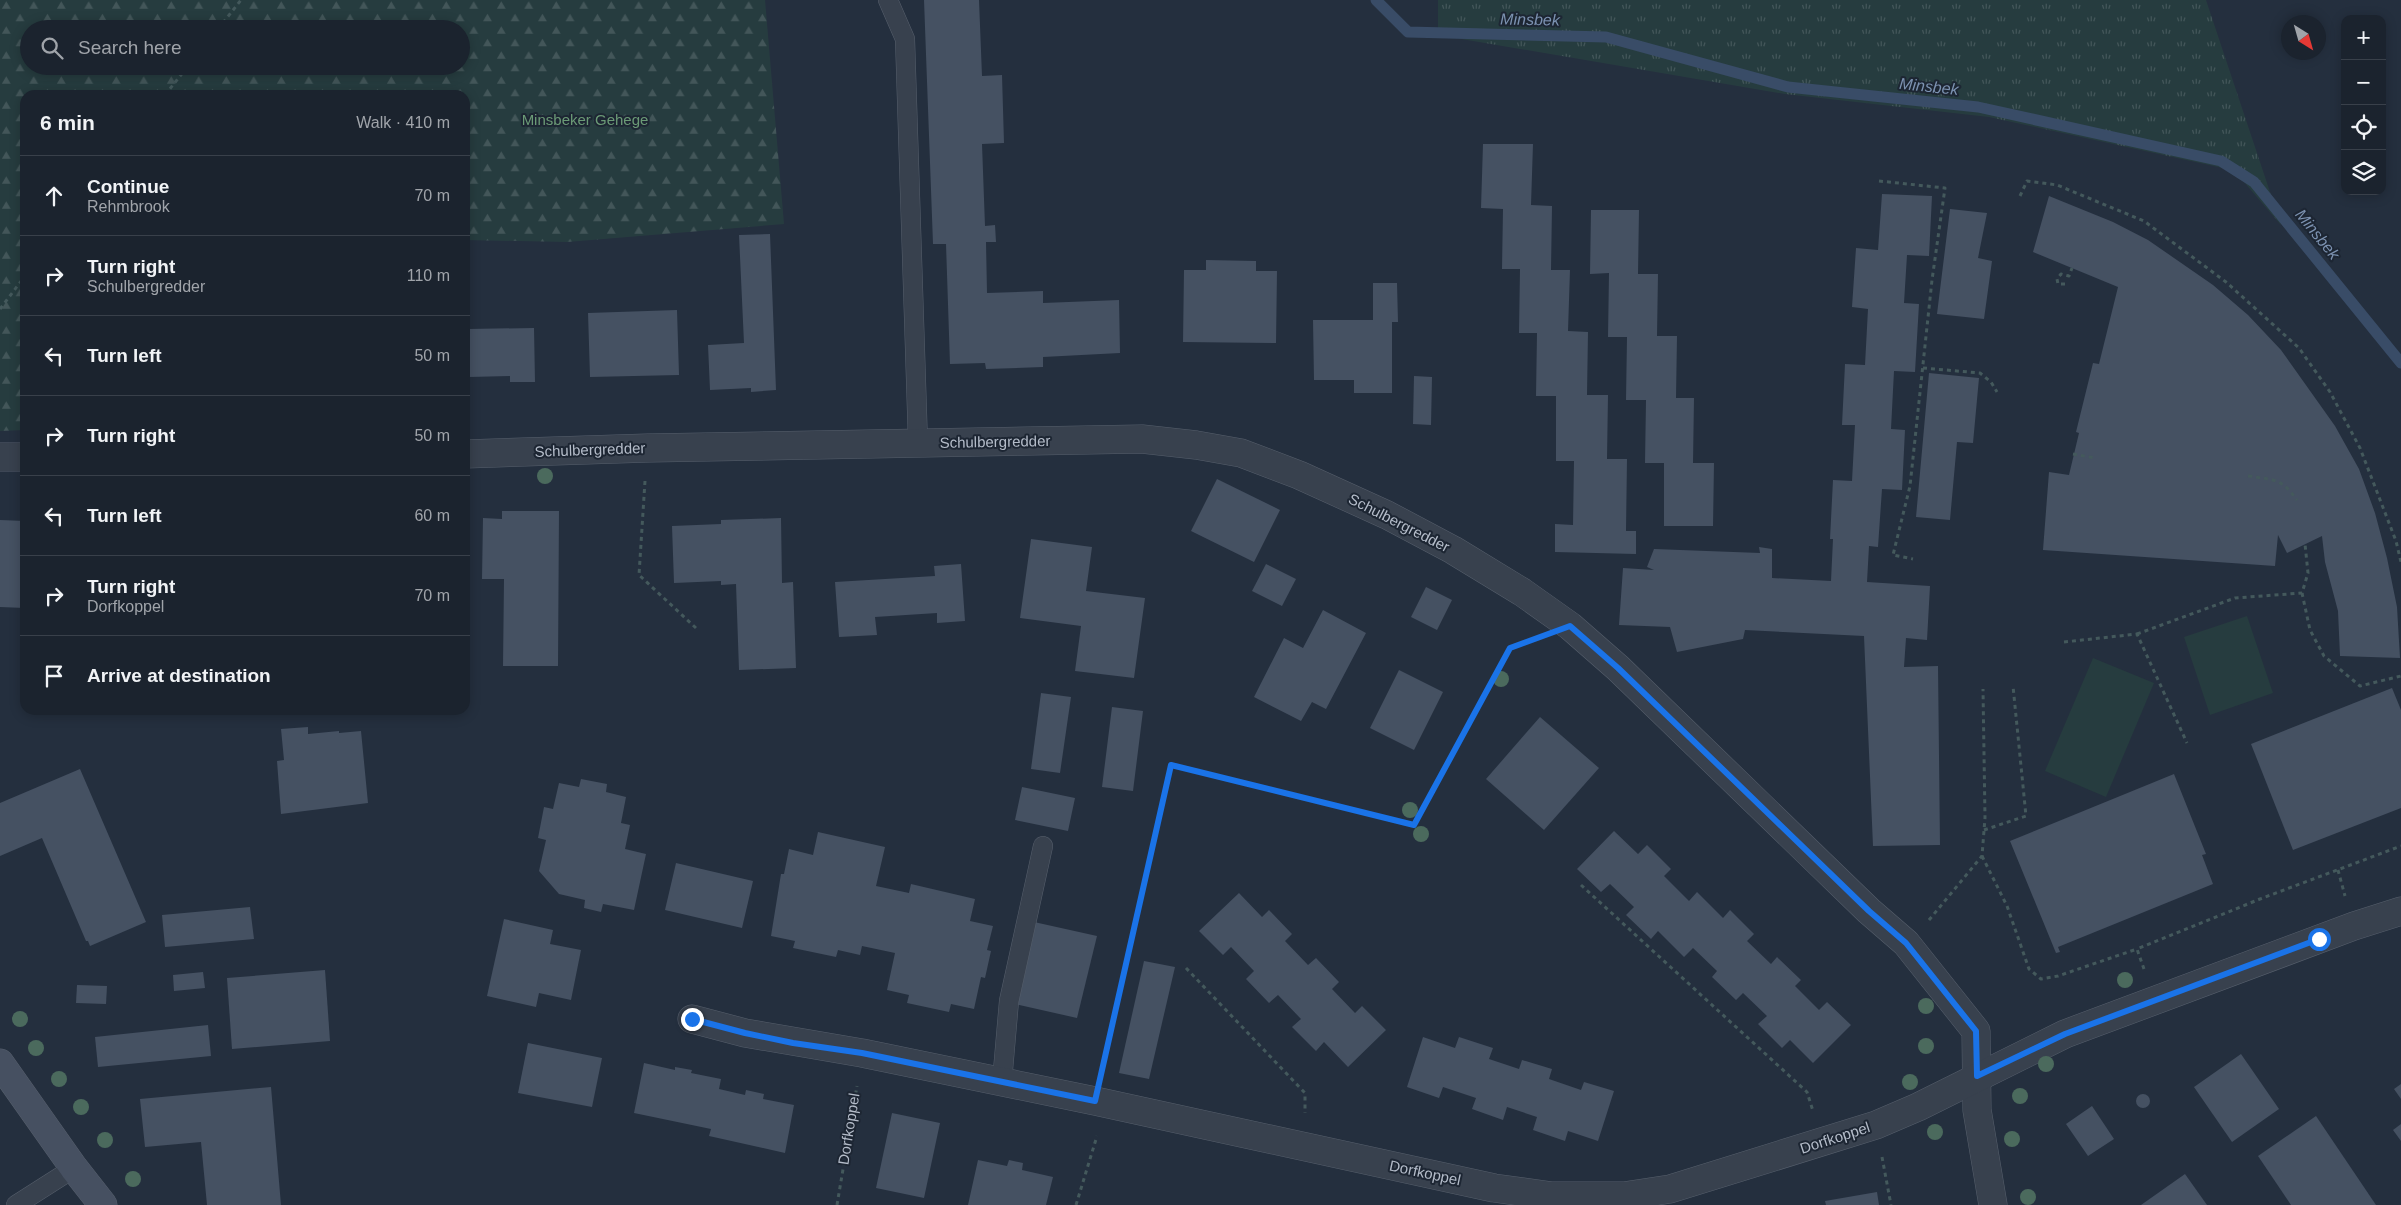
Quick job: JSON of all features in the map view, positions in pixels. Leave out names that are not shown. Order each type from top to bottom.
[{"type":"main road","points":[[0,1063],[74,1168],[103,1205]]},
{"type":"street","name":"Schulbergredder","points":[[470,454],[648,448],[1142,439],[1196,445],[1242,453],[1299,475],[1395,519],[1453,550],[1522,592],[1570,626],[1618,668],[1869,911],[1906,943],[1976,1031],[1977,1110],[1993,1205]]},
{"type":"street","points":[[0,457],[20,457]]},
{"type":"street","name":"Dorfkoppel","points":[[692,1019],[774,1039],[862,1053],[1101,1102],[1494,1188],[1552,1196],[1624,1196],[1670,1189],[1876,1125],[1918,1107],[1977,1076],[2065,1034],[2354,926],[2401,911]]},
{"type":"lane","points":[[888,0],[905,39],[918,443]]},
{"type":"lane","points":[[1002,1082],[1009,1001],[1043,846]]},
{"type":"lane","points":[[16,1205],[74,1168]]},
{"type":"path","points":[[225,20],[242,0]]},
{"type":"path","points":[[170,90],[181,75]]},
{"type":"path","points":[[1879,181],[1945,188],[1910,486],[1894,555],[1913,559]]},
{"type":"path","points":[[2020,196],[2027,181],[2057,185],[2144,221],[2226,282],[2299,348],[2330,392],[2360,448],[2396,541],[2401,562]]},
{"type":"path","points":[[2066,284],[2058,284],[2057,279],[2061,274],[2069,276],[2072,268]]},
{"type":"path","points":[[0,309],[20,283]]},
{"type":"path","points":[[1923,368],[1980,373],[1991,382],[1997,392]]},
{"type":"path","points":[[648,448],[639,575],[696,628]]},
{"type":"path","points":[[2073,454],[2095,458]]},
{"type":"path","points":[[2248,476],[2286,484],[2297,500]]},
{"type":"path","points":[[2305,544],[2308,573],[2302,593],[2310,630],[2324,656],[2360,686],[2401,676]]},
{"type":"path","points":[[2064,642],[2137,634],[2235,598],[2302,593]]},
{"type":"path","points":[[1076,1205],[1101,1102],[1171,765],[1414,825],[1510,648],[1570,626]]},
{"type":"path","points":[[2137,634],[2187,743]]},
{"type":"path","points":[[1984,830],[2026,816],[2013,686]]},
{"type":"path","points":[[1983,689],[1984,830],[1982,856],[2007,906],[2030,969],[2041,979],[2058,976],[2137,948],[2401,846]]},
{"type":"path","points":[[1906,943],[1925,926],[1982,856]]},
{"type":"path","points":[[1581,885],[1807,1092],[1823,1142]]},
{"type":"path","points":[[2137,948],[2156,1000]]},
{"type":"path","points":[[1186,968],[1305,1093],[1304,1146]]},
{"type":"path","name":"Dorfkoppel","points":[[837,1205],[862,1053]]},
{"type":"path","points":[[1876,1125],[1891,1205]]},
{"type":"green space","name":"Minsbeker Gehege","points":[[0,0],[765,0],[784,224],[567,242],[470,240],[470,90],[20,90],[20,430],[0,431]]},
{"type":"green space","points":[[1438,0],[2206,0],[2281,225],[2244,182],[2223,168],[1989,117],[1785,94],[1438,35]]},
{"type":"green space","points":[[2247,616],[2273,693],[2210,715],[2184,637]]},
{"type":"green space","points":[[2093,658],[2154,683],[2106,797],[2045,771]]},
{"type":"building","points":[[924,0],[979,0],[982,76],[1002,75],[1004,143],[982,144],[985,226],[995,225],[996,242],[986,242],[987,293],[1043,291],[1043,303],[1119,300],[1120,353],[1043,357],[1043,367],[986,369],[985,363],[950,364],[946,244],[933,244]]},
{"type":"building","points":[[1483,144],[1533,144],[1531,205],[1552,206],[1551,270],[1570,270],[1568,331],[1588,332],[1587,395],[1608,395],[1607,459],[1627,459],[1626,531],[1636,531],[1636,554],[1555,552],[1555,524],[1573,525],[1574,461],[1556,461],[1556,396],[1536,396],[1537,333],[1519,333],[1520,269],[1502,269],[1503,209],[1481,208]]},
{"type":"building","points":[[1882,194],[1932,196],[1929,256],[1907,255],[1904,303],[1919,304],[1915,372],[1894,371],[1891,429],[1905,430],[1902,490],[1882,489],[1878,547],[1869,546],[1867,582],[1930,586],[1927,640],[1906,638],[1904,667],[1938,666],[1940,845],[1873,846],[1864,636],[1745,630],[1743,639],[1677,652],[1670,627],[1619,625],[1623,568],[1654,570],[1647,567],[1654,549],[1760,553],[1759,547],[1772,549],[1772,578],[1831,581],[1833,539],[1830,539],[1833,480],[1852,481],[1855,425],[1842,425],[1845,364],[1865,365],[1868,309],[1852,307],[1856,248],[1878,250]]},
{"type":"building","points":[[2049,196],[2113,222],[2148,240],[2213,285],[2248,315],[2281,350],[2335,426],[2359,469],[2375,513],[2387,558],[2397,607],[2400,658],[2340,656],[2338,611],[2325,562],[2322,536],[2287,553],[2278,535],[2275,566],[2043,550],[2049,472],[2069,475],[2079,433],[2076,432],[2093,363],[2099,364],[2118,287],[2033,252]]},
{"type":"building","points":[[1950,209],[1987,213],[1978,258],[1992,261],[1984,319],[1937,314]]},
{"type":"building","points":[[1591,210],[1639,210],[1638,274],[1658,274],[1657,336],[1677,336],[1676,398],[1694,398],[1693,463],[1714,463],[1713,526],[1664,526],[1664,463],[1645,463],[1646,400],[1626,400],[1627,337],[1608,337],[1609,273],[1590,274]]},
{"type":"building","points":[[770,234],[776,390],[751,392],[751,388],[710,390],[708,345],[744,343],[739,235]]},
{"type":"building","points":[[1206,260],[1256,261],[1256,271],[1277,271],[1276,343],[1183,342],[1184,270],[1206,270]]},
{"type":"building","points":[[1373,283],[1397,283],[1398,322],[1392,322],[1392,393],[1354,393],[1354,380],[1314,380],[1313,320],[1373,320]]},
{"type":"building","points":[[677,310],[679,375],[590,377],[588,313]]},
{"type":"building","points":[[534,328],[535,382],[510,382],[510,376],[470,377],[470,329]]},
{"type":"building","points":[[1929,373],[1979,378],[1973,443],[1957,442],[1950,520],[1916,517]]},
{"type":"building","points":[[1414,376],[1432,377],[1431,425],[1413,424]]},
{"type":"building","points":[[1217,479],[1280,510],[1254,562],[1191,531]]},
{"type":"building","points":[[502,511],[559,511],[558,666],[503,666],[504,579],[482,579],[483,518],[502,519]]},
{"type":"building","points":[[781,518],[782,583],[793,582],[796,668],[739,670],[736,584],[721,585],[721,581],[674,583],[672,526],[721,524],[721,520]]},
{"type":"building","points":[[0,520],[20,521],[20,608],[0,607]]},
{"type":"building","points":[[1031,539],[1092,547],[1086,591],[1145,598],[1134,678],[1075,671],[1081,626],[1020,618]]},
{"type":"building","points":[[961,564],[965,621],[937,623],[937,613],[875,617],[877,635],[839,637],[835,582],[935,576],[934,566]]},
{"type":"building","points":[[1266,564],[1296,579],[1282,606],[1252,591]]},
{"type":"building","points":[[1426,587],[1452,600],[1437,630],[1411,617]]},
{"type":"building","points":[[1323,610],[1366,633],[1326,709],[1312,702],[1301,721],[1254,697],[1284,638],[1303,648]]},
{"type":"building","points":[[1399,670],[1443,692],[1414,750],[1370,728]]},
{"type":"building","points":[[2392,688],[2401,710],[2401,808],[2293,850],[2251,744]]},
{"type":"building","points":[[1041,693],[1071,697],[1060,773],[1031,769]]},
{"type":"building","points":[[1112,707],[1143,711],[1133,791],[1102,787]]},
{"type":"building","points":[[1540,717],[1599,768],[1544,830],[1486,779]]},
{"type":"building","points":[[308,727],[308,734],[361,731],[368,803],[281,814],[277,761],[284,760],[281,729]]},
{"type":"building","points":[[80,769],[146,922],[90,946],[88,941],[86,941],[42,838],[0,856],[0,803]]},
{"type":"building","points":[[2174,774],[2206,854],[2202,855],[2213,884],[2058,947],[2060,952],[2056,953],[2010,841]]},
{"type":"building","points":[[581,779],[607,784],[606,792],[626,797],[621,823],[630,825],[625,849],[646,854],[634,910],[603,904],[601,912],[584,908],[585,900],[559,894],[539,871],[546,840],[538,838],[544,807],[553,809],[559,783],[579,787]]},
{"type":"building","points":[[1022,787],[1075,798],[1068,831],[1015,820]]},
{"type":"building","points":[[1614,831],[1638,854],[1647,845],[1671,869],[1664,876],[1689,901],[1697,892],[1723,918],[1730,910],[1754,934],[1747,941],[1771,964],[1777,957],[1801,980],[1795,986],[1819,1010],[1827,1002],[1851,1025],[1813,1063],[1790,1040],[1782,1048],[1758,1024],[1767,1016],[1743,993],[1736,1000],[1712,977],[1717,971],[1693,948],[1684,957],[1658,931],[1651,939],[1626,915],[1634,907],[1610,884],[1601,892],[1577,869]]},
{"type":"building","points":[[818,832],[885,847],[876,886],[909,893],[911,884],[975,899],[970,921],[993,926],[987,950],[991,951],[985,978],[981,977],[974,1009],[951,1004],[949,1012],[907,1003],[909,995],[887,990],[895,953],[862,946],[860,955],[838,950],[836,957],[793,948],[795,941],[771,936],[781,874],[784,874],[789,849],[813,855]]},
{"type":"building","points":[[676,863],[753,881],[742,928],[665,910]]},
{"type":"building","points":[[1239,893],[1262,917],[1269,910],[1292,934],[1285,941],[1308,965],[1316,958],[1339,982],[1332,989],[1355,1013],[1362,1006],[1386,1030],[1348,1067],[1324,1042],[1316,1051],[1292,1027],[1301,1019],[1278,995],[1269,1003],[1246,979],[1254,971],[1231,947],[1223,955],[1199,931]]},
{"type":"building","points":[[250,907],[254,939],[165,947],[162,915]]},
{"type":"building","points":[[504,919],[553,930],[550,944],[581,950],[571,1000],[539,993],[536,1007],[487,996]]},
{"type":"building","points":[[1034,922],[1097,936],[1077,1018],[1015,1004]]},
{"type":"building","points":[[1144,961],[1175,967],[1149,1079],[1119,1073]]},
{"type":"building","points":[[325,970],[330,1041],[232,1049],[227,978]]},
{"type":"building","points":[[203,972],[205,988],[174,991],[173,975]]},
{"type":"building","points":[[77,985],[107,986],[106,1004],[76,1003]]},
{"type":"building","points":[[208,1025],[211,1056],[98,1067],[95,1037]]},
{"type":"building","points":[[1423,1037],[1455,1048],[1459,1037],[1493,1048],[1489,1059],[1519,1069],[1522,1060],[1552,1069],[1549,1079],[1581,1090],[1584,1082],[1614,1091],[1598,1141],[1568,1131],[1565,1141],[1533,1130],[1537,1117],[1507,1107],[1503,1120],[1472,1109],[1476,1098],[1443,1087],[1439,1098],[1407,1087]]},
{"type":"building","points":[[528,1043],[602,1058],[592,1107],[518,1093]]},
{"type":"building","points":[[2241,1054],[2279,1109],[2232,1142],[2194,1087]]},
{"type":"building","points":[[644,1063],[675,1070],[675,1067],[692,1070],[691,1073],[721,1079],[719,1089],[745,1095],[746,1090],[764,1094],[763,1099],[794,1105],[785,1153],[709,1136],[711,1129],[634,1113]]},
{"type":"building","points":[[2401,1084],[2401,1099],[2394,1089]]},
{"type":"building","points":[[271,1087],[281,1205],[207,1205],[201,1142],[145,1147],[140,1099]]},
{"type":"building","points":[[2143,1094],[2148,1096],[2150,1101],[2148,1106],[2143,1108],[2138,1106],[2136,1101],[2138,1096]]},
{"type":"building","points":[[2092,1106],[2114,1139],[2088,1156],[2066,1124]]},
{"type":"building","points":[[892,1113],[940,1123],[924,1198],[876,1188]]},
{"type":"building","points":[[2316,1116],[2376,1205],[2291,1205],[2258,1156]]},
{"type":"building","points":[[2401,1124],[2401,1141],[2393,1130]]},
{"type":"building","points":[[978,1160],[1007,1166],[1009,1160],[1023,1163],[1022,1170],[1053,1177],[1046,1205],[968,1205]]},
{"type":"building","points":[[2185,1174],[2207,1205],[2141,1205]]},
{"type":"building","points":[[1877,1192],[1879,1205],[1826,1205],[1825,1201]]},
{"type":"waterway","name":"Minsbek","points":[[1376,0],[1408,32],[1606,37],[1788,87],[1978,107],[2221,161],[2254,182],[2401,363]]},
{"type":"route","points":[[692,1019],[793,1043],[862,1053],[1095,1101],[1171,765],[1414,825],[1510,648],[1570,626],[1618,668],[1869,911],[1906,943],[1976,1031],[1977,1076],[2065,1034],[2319,939]]}]
